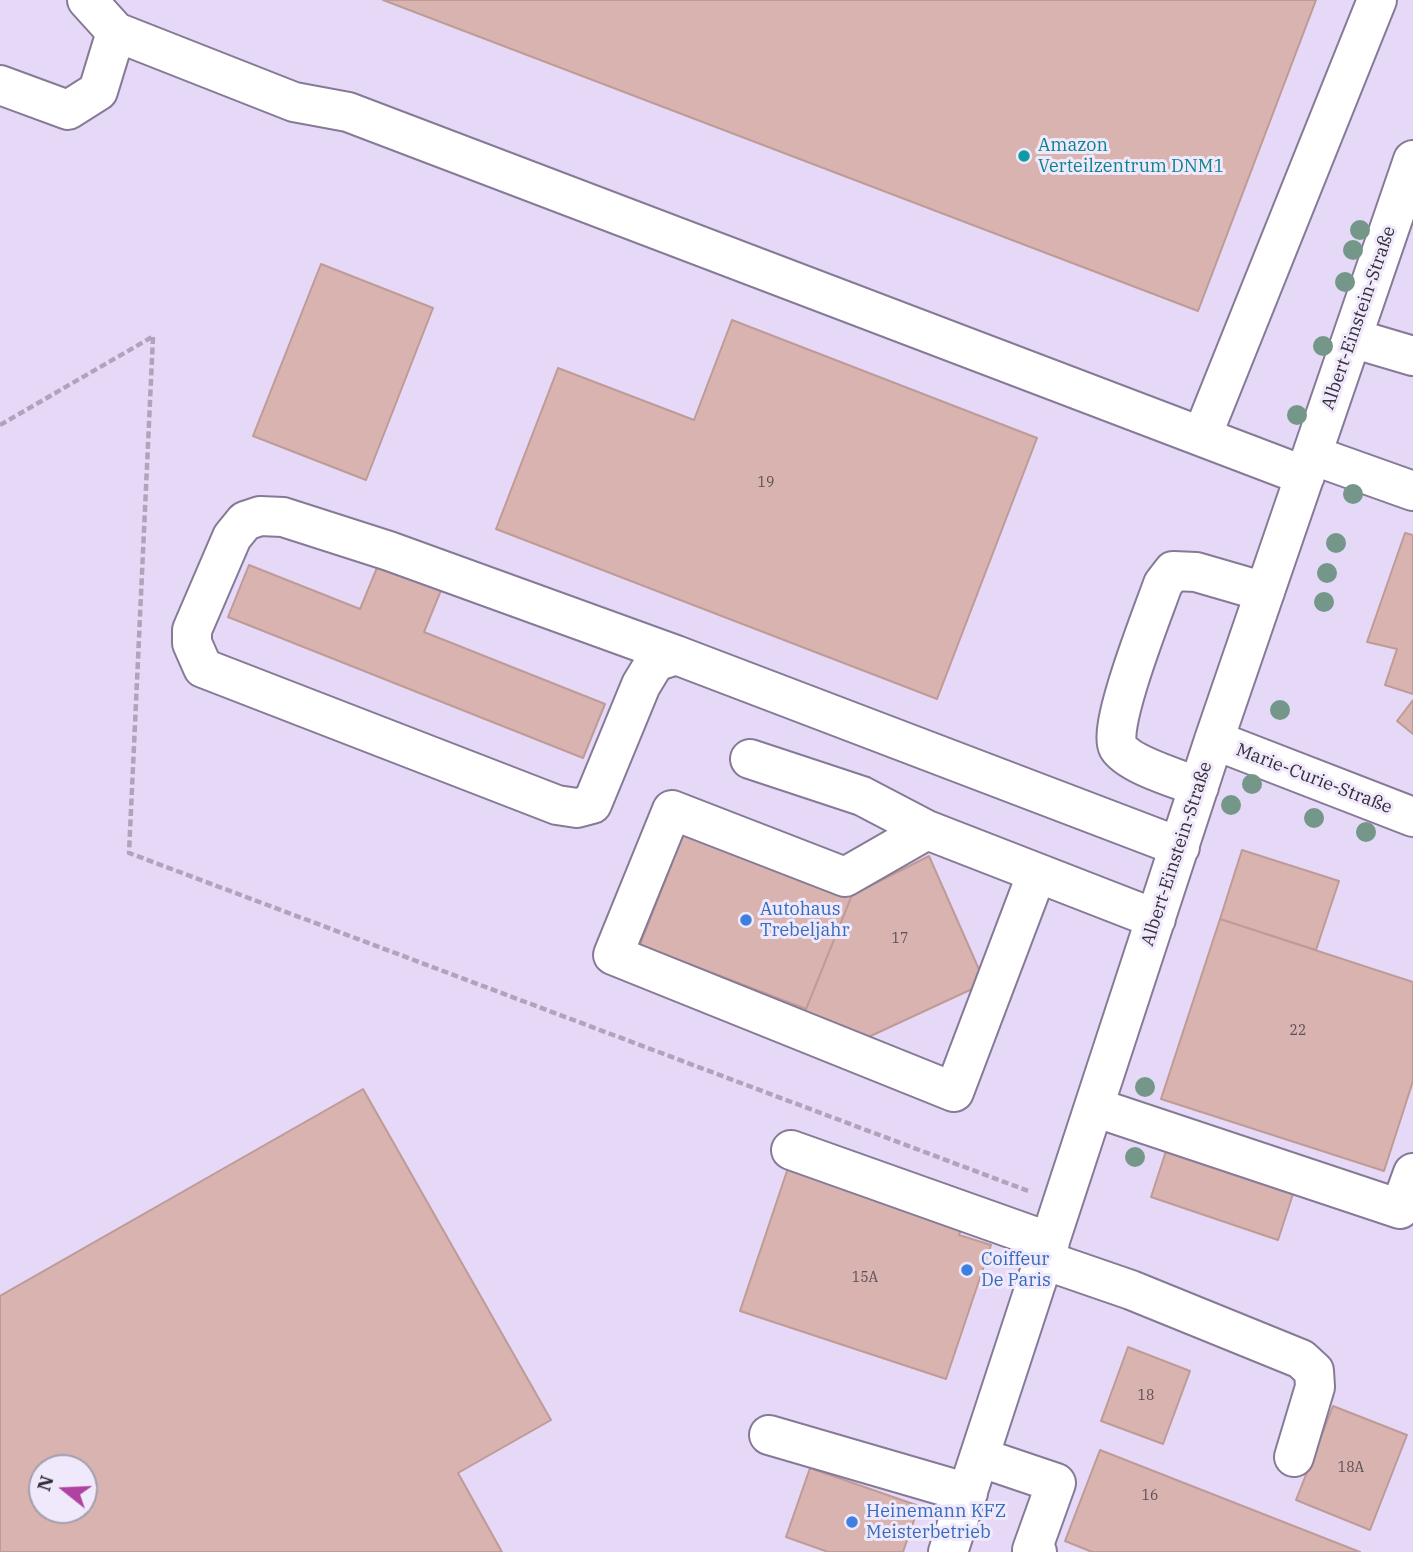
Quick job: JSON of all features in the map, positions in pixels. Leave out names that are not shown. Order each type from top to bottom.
[{"type":"street","points":[[86,0],[116,32],[294,102],[348,112],[1202,436],[1413,491]]},
{"type":"street","points":[[1202,436],[1377,0]]},
{"type":"street","points":[[1,87],[68,110],[98,91],[116,32]]},
{"type":"street","name":"Albert-Einstein-Straße","points":[[948,1552],[1214,740],[1413,160]]},
{"type":"street","points":[[1352,338],[1413,356]]},
{"type":"street","points":[[676,655],[654,662],[641,685],[592,804],[577,808],[557,805],[203,668],[192,643],[192,630],[232,537],[245,522],[260,516],[283,517],[390,551],[676,655],[1180,846]]},
{"type":"street","points":[[1199,787],[1145,766],[1119,748],[1115,736],[1123,699],[1163,584],[1173,571],[1196,572],[1265,592]]},
{"type":"street","name":"Marie-Curie-Straße","points":[[1214,740],[1413,817]]},
{"type":"street","points":[[750,759],[862,796],[927,830],[1156,919]]},
{"type":"street","points":[[927,830],[845,877],[672,810],[613,955],[954,1092],[1037,873]]},
{"type":"street","points":[[1094,1107],[1400,1209],[1413,1173]]},
{"type":"street","points":[[792,1150],[1047,1251],[1131,1290],[1301,1359],[1314,1371],[1315,1387],[1294,1457]]},
{"type":"street","points":[[769,1435],[968,1493]]},
{"type":"street","points":[[979,1457],[1056,1483],[1032,1550],[1037,1552]]},
{"type":"path","points":[[0,425],[153,337],[130,853],[1063,1204]]},
{"type":"building","name":"Amazon Verteilzentrum DNM1","points":[[383,0],[1316,0],[1198,311]]},
{"type":"building","points":[[321,264],[433,308],[366,480],[253,436]]},
{"type":"building","points":[[732,320],[1037,438],[937,699],[496,529],[558,368],[694,420]]},
{"type":"building","points":[[1405,533],[1413,535],[1413,694],[1385,685],[1397,649],[1367,642]]},
{"type":"building","points":[[381,558],[444,583],[424,632],[605,704],[583,758],[228,617],[249,565],[360,609]]},
{"type":"building","points":[[1413,700],[1413,734],[1397,721]]},
{"type":"building","name":"Autohaus Trebeljahr","points":[[685,830],[852,895],[806,1009],[640,945]]},
{"type":"building","points":[[1242,850],[1339,881],[1316,950],[1220,919]]},
{"type":"building","name":"Autohaus Trebeljahr","points":[[929,856],[985,983],[862,1040],[803,1017],[852,895]]},
{"type":"building","points":[[1220,919],[1413,982],[1413,1081],[1384,1171],[1161,1099]]},
{"type":"building","points":[[363,1089],[551,1420],[458,1473],[502,1552],[0,1552],[0,1296]]},
{"type":"building","points":[[1166,1151],[1293,1194],[1278,1240],[1151,1197]]},
{"type":"building","points":[[791,1159],[965,1217],[959,1235],[991,1245],[946,1379],[740,1311]]},
{"type":"building","points":[[1128,1347],[1190,1371],[1163,1444],[1101,1421]]},
{"type":"building","points":[[1333,1406],[1407,1435],[1370,1530],[1296,1500]]},
{"type":"building","points":[[1100,1450],[1360,1552],[1092,1552],[1065,1541]]},
{"type":"building","name":"Heinemann KFZ Meisterbetrieb","points":[[810,1468],[919,1506],[903,1552],[828,1552],[786,1537]]},
{"type":"place","name":"Amazon Verteilzentrum DNM1","points":[[1024,156]]},
{"type":"place","name":"Autohaus Trebeljahr","points":[[746,920]]},
{"type":"place","name":"Coiffeur De Paris","points":[[967,1270]]},
{"type":"place","name":"Heinemann KFZ Meisterbetrieb","points":[[852,1522]]}]
